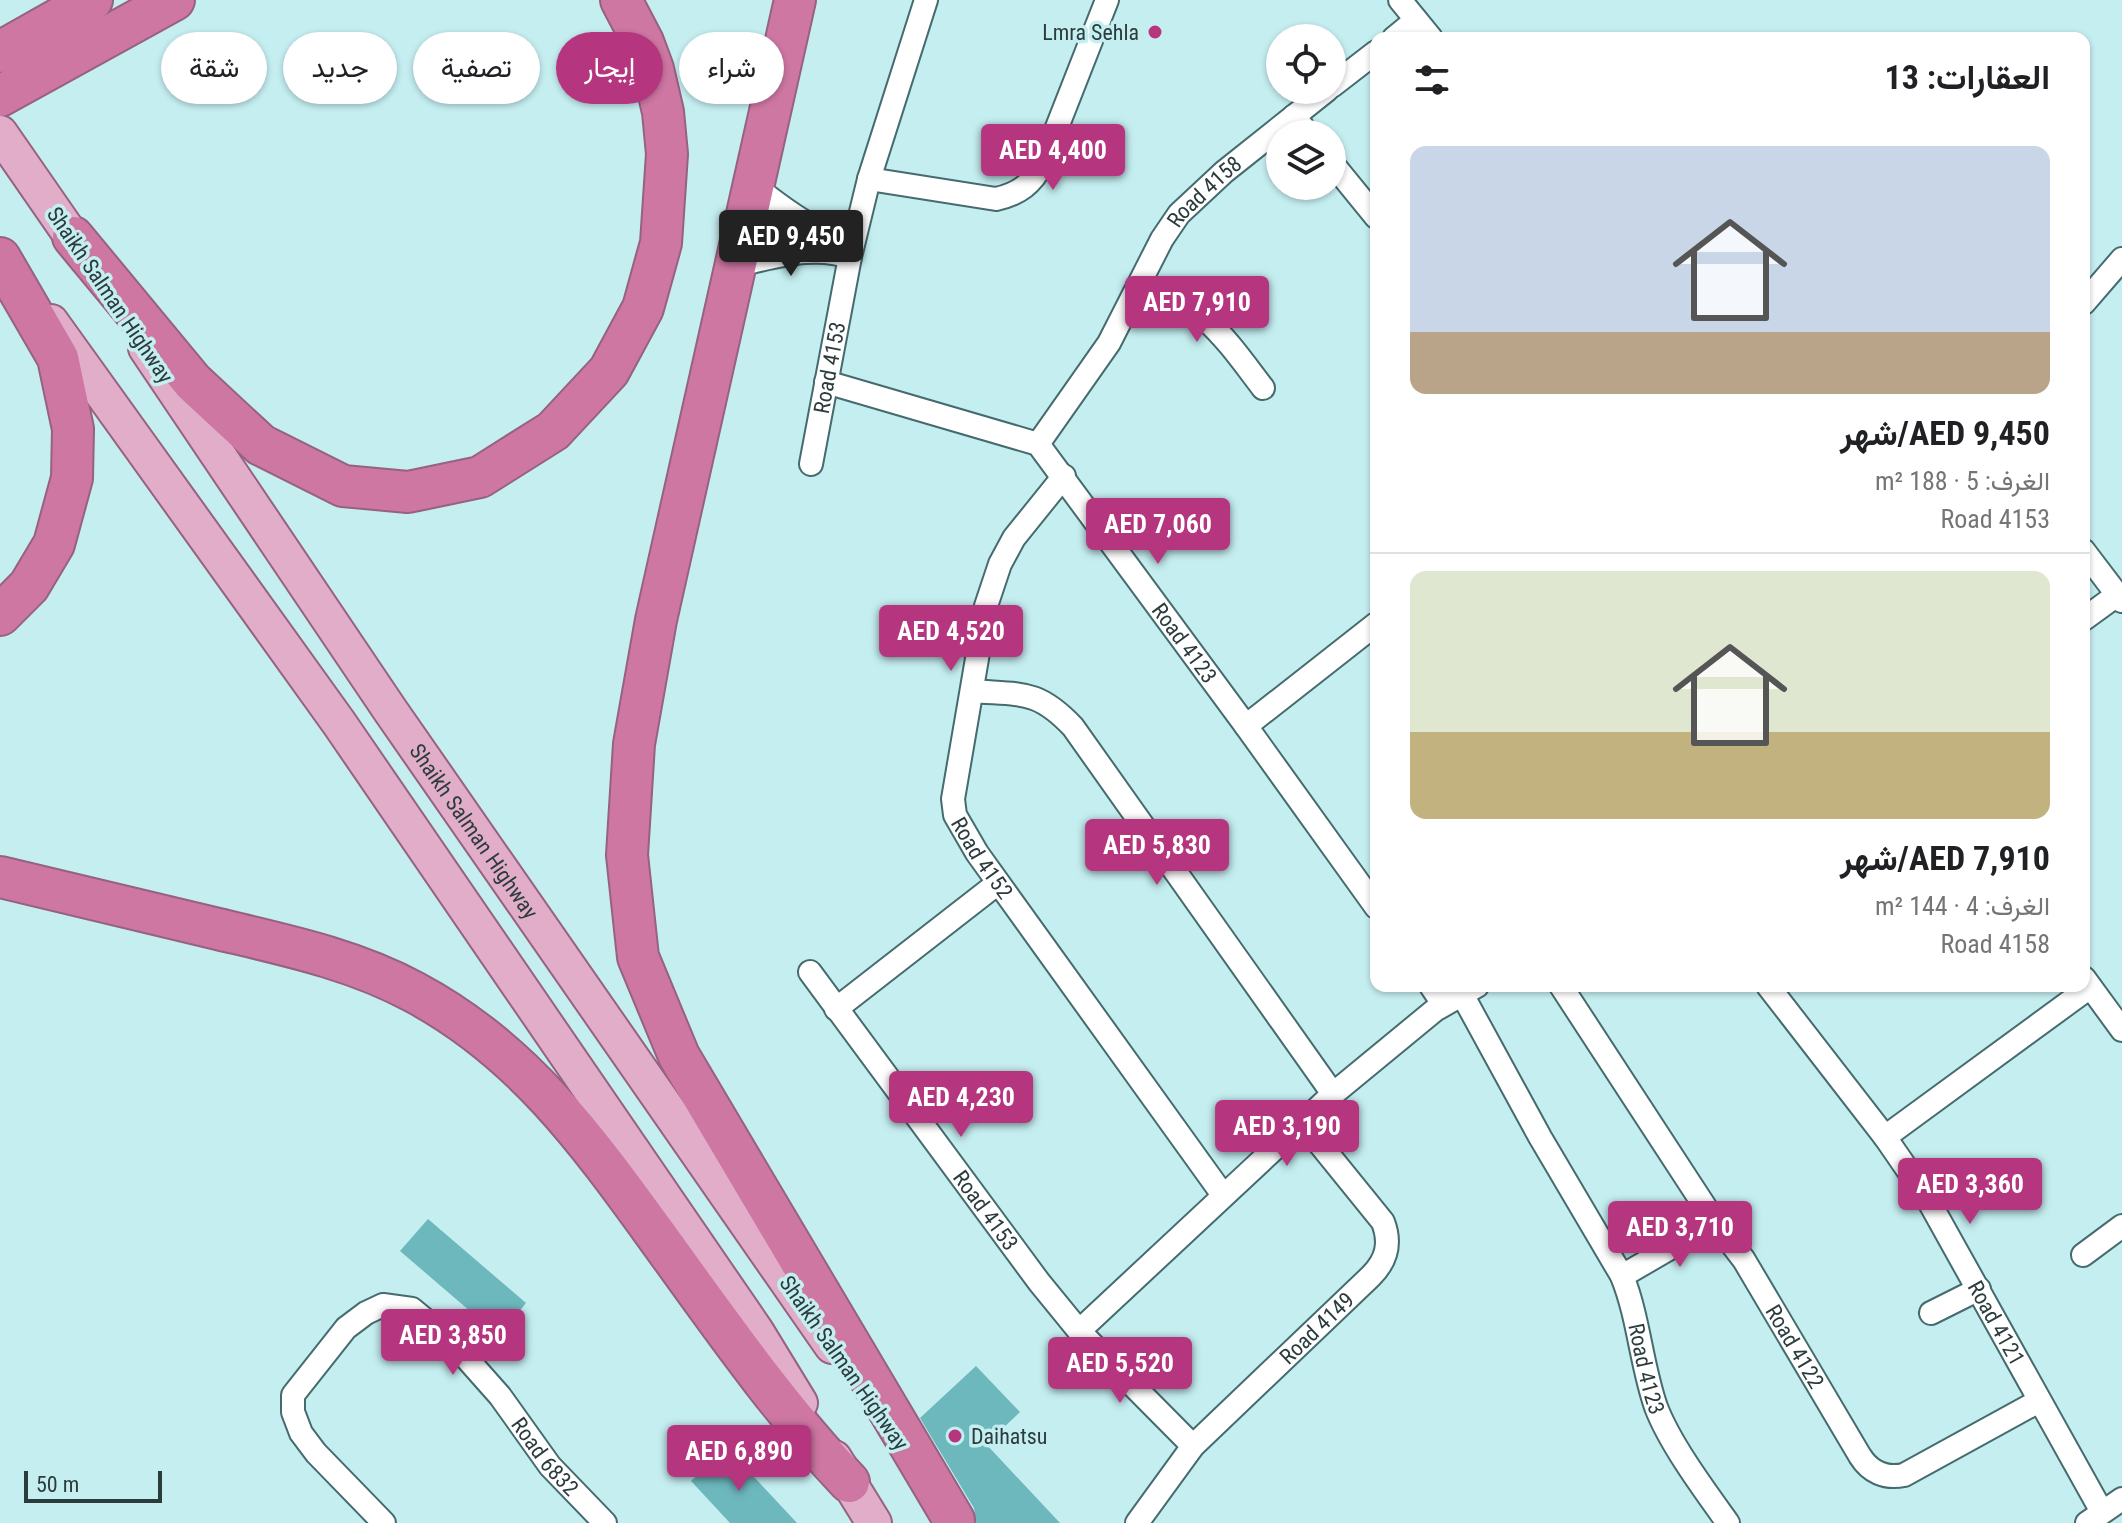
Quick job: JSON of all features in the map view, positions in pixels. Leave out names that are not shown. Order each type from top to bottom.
[{"type":"highway","points":[[0,52],[92,0]]},
{"type":"highway","points":[[0,96],[174,0]]},
{"type":"highway","points":[[73,237],[193,382],[261,445],[343,486],[408,492],[480,477],[553,431],[609,371],[643,308],[661,243],[667,154],[663,112],[653,69],[621,0]]},
{"type":"highway","points":[[795,0],[656,620],[634,744],[627,855],[638,957],[679,1056],[955,1521]]},
{"type":"highway","points":[[0,258],[58,358],[73,429],[72,478],[54,544],[29,586],[0,615]]},
{"type":"highway","points":[[0,877],[325,955],[399,984],[467,1024],[519,1067],[566,1115],[781,1407],[849,1482]]},
{"type":"main road","name":"Shaikh Salman Highway","points":[[2,136],[372,684],[955,1521]]},
{"type":"main road","points":[[0,250],[339,723],[756,1331],[874,1523]]},
{"type":"street","name":"Road 4153","points":[[811,464],[852,248],[869,179],[926,0]]},
{"type":"street","points":[[869,179],[996,199],[1025,188],[1036,177],[1043,163],[1107,0]]},
{"type":"street","points":[[1400,0],[1426,32]]},
{"type":"street","points":[[1401,32],[1416,20]]},
{"type":"street","name":"Road 4158","points":[[1346,75],[1370,57]]},
{"type":"street","name":"Road 4158","points":[[1038,444],[1095,366],[1122,320],[1162,239],[1179,214],[1200,191],[1309,104]]},
{"type":"street","points":[[1294,116],[1297,120]]},
{"type":"street","points":[[1346,180],[1370,210]]},
{"type":"street","points":[[736,265],[809,250],[837,253],[852,248],[841,237],[815,229],[754,186]]},
{"type":"street","points":[[2090,296],[2122,259]]},
{"type":"street","points":[[1138,286],[1162,291],[1181,300],[1231,346],[1263,388]]},
{"type":"street","points":[[826,382],[1038,444]]},
{"type":"street","name":"Road 4123","points":[[1038,444],[1370,899]]},
{"type":"street","name":"Road 4152","points":[[1064,476],[1014,538],[1000,564],[986,606],[953,799],[955,815],[998,883],[1223,1195]]},
{"type":"street","points":[[2090,559],[2120,598],[2090,616]]},
{"type":"street","points":[[1246,726],[1370,629]]},
{"type":"street","points":[[972,691],[1029,695],[1053,707],[1073,727],[1333,1094]]},
{"type":"street","points":[[836,1009],[998,883]]},
{"type":"street","name":"Road 4153","points":[[810,972],[1039,1282],[1079,1331],[1193,1446]]},
{"type":"street","points":[[2090,987],[2122,1030]]},
{"type":"street","name":"Road 4122","points":[[1565,992],[1715,1222],[1744,1260],[1865,1463],[1878,1474],[1904,1475],[2039,1401]]},
{"type":"street","name":"Road 4121","points":[[1773,992],[1885,1137],[1927,1198],[2039,1401],[2094,1517]]},
{"type":"street","points":[[1885,1137],[2075,992]]},
{"type":"street","name":"Road 4123","points":[[1079,1331],[1333,1094],[1454,993],[1622,1276],[1630,1296],[1641,1353],[1661,1418],[1728,1523]]},
{"type":"street","name":"Road 4149","points":[[1137,1523],[1193,1446],[1371,1276],[1386,1256],[1388,1244],[1383,1222],[1302,1122]]},
{"type":"street","points":[[1622,1276],[1715,1222]]},
{"type":"street","points":[[2083,1255],[2122,1226]]},
{"type":"street","points":[[1931,1313],[1979,1289]]},
{"type":"street","name":"Road 6832","points":[[384,1523],[316,1453],[301,1433],[293,1412],[293,1395],[346,1328],[383,1305],[412,1309],[453,1343],[500,1396],[550,1466],[605,1523]]},
{"type":"street","points":[[2094,1517],[2122,1499]]},
{"type":"building","points":[[428,1219],[526,1303],[499,1336],[400,1251]]},
{"type":"building","name":"Daihatsu","points":[[976,1366],[1020,1412],[986,1444],[1060,1523],[976,1523],[974,1508],[920,1418]]},
{"type":"building","points":[[727,1448],[797,1523],[730,1523],[691,1481]]},
{"type":"place","name":"Lmra Sehla","points":[[1155,32]]},
{"type":"place","name":"Daihatsu","points":[[955,1436]]}]
